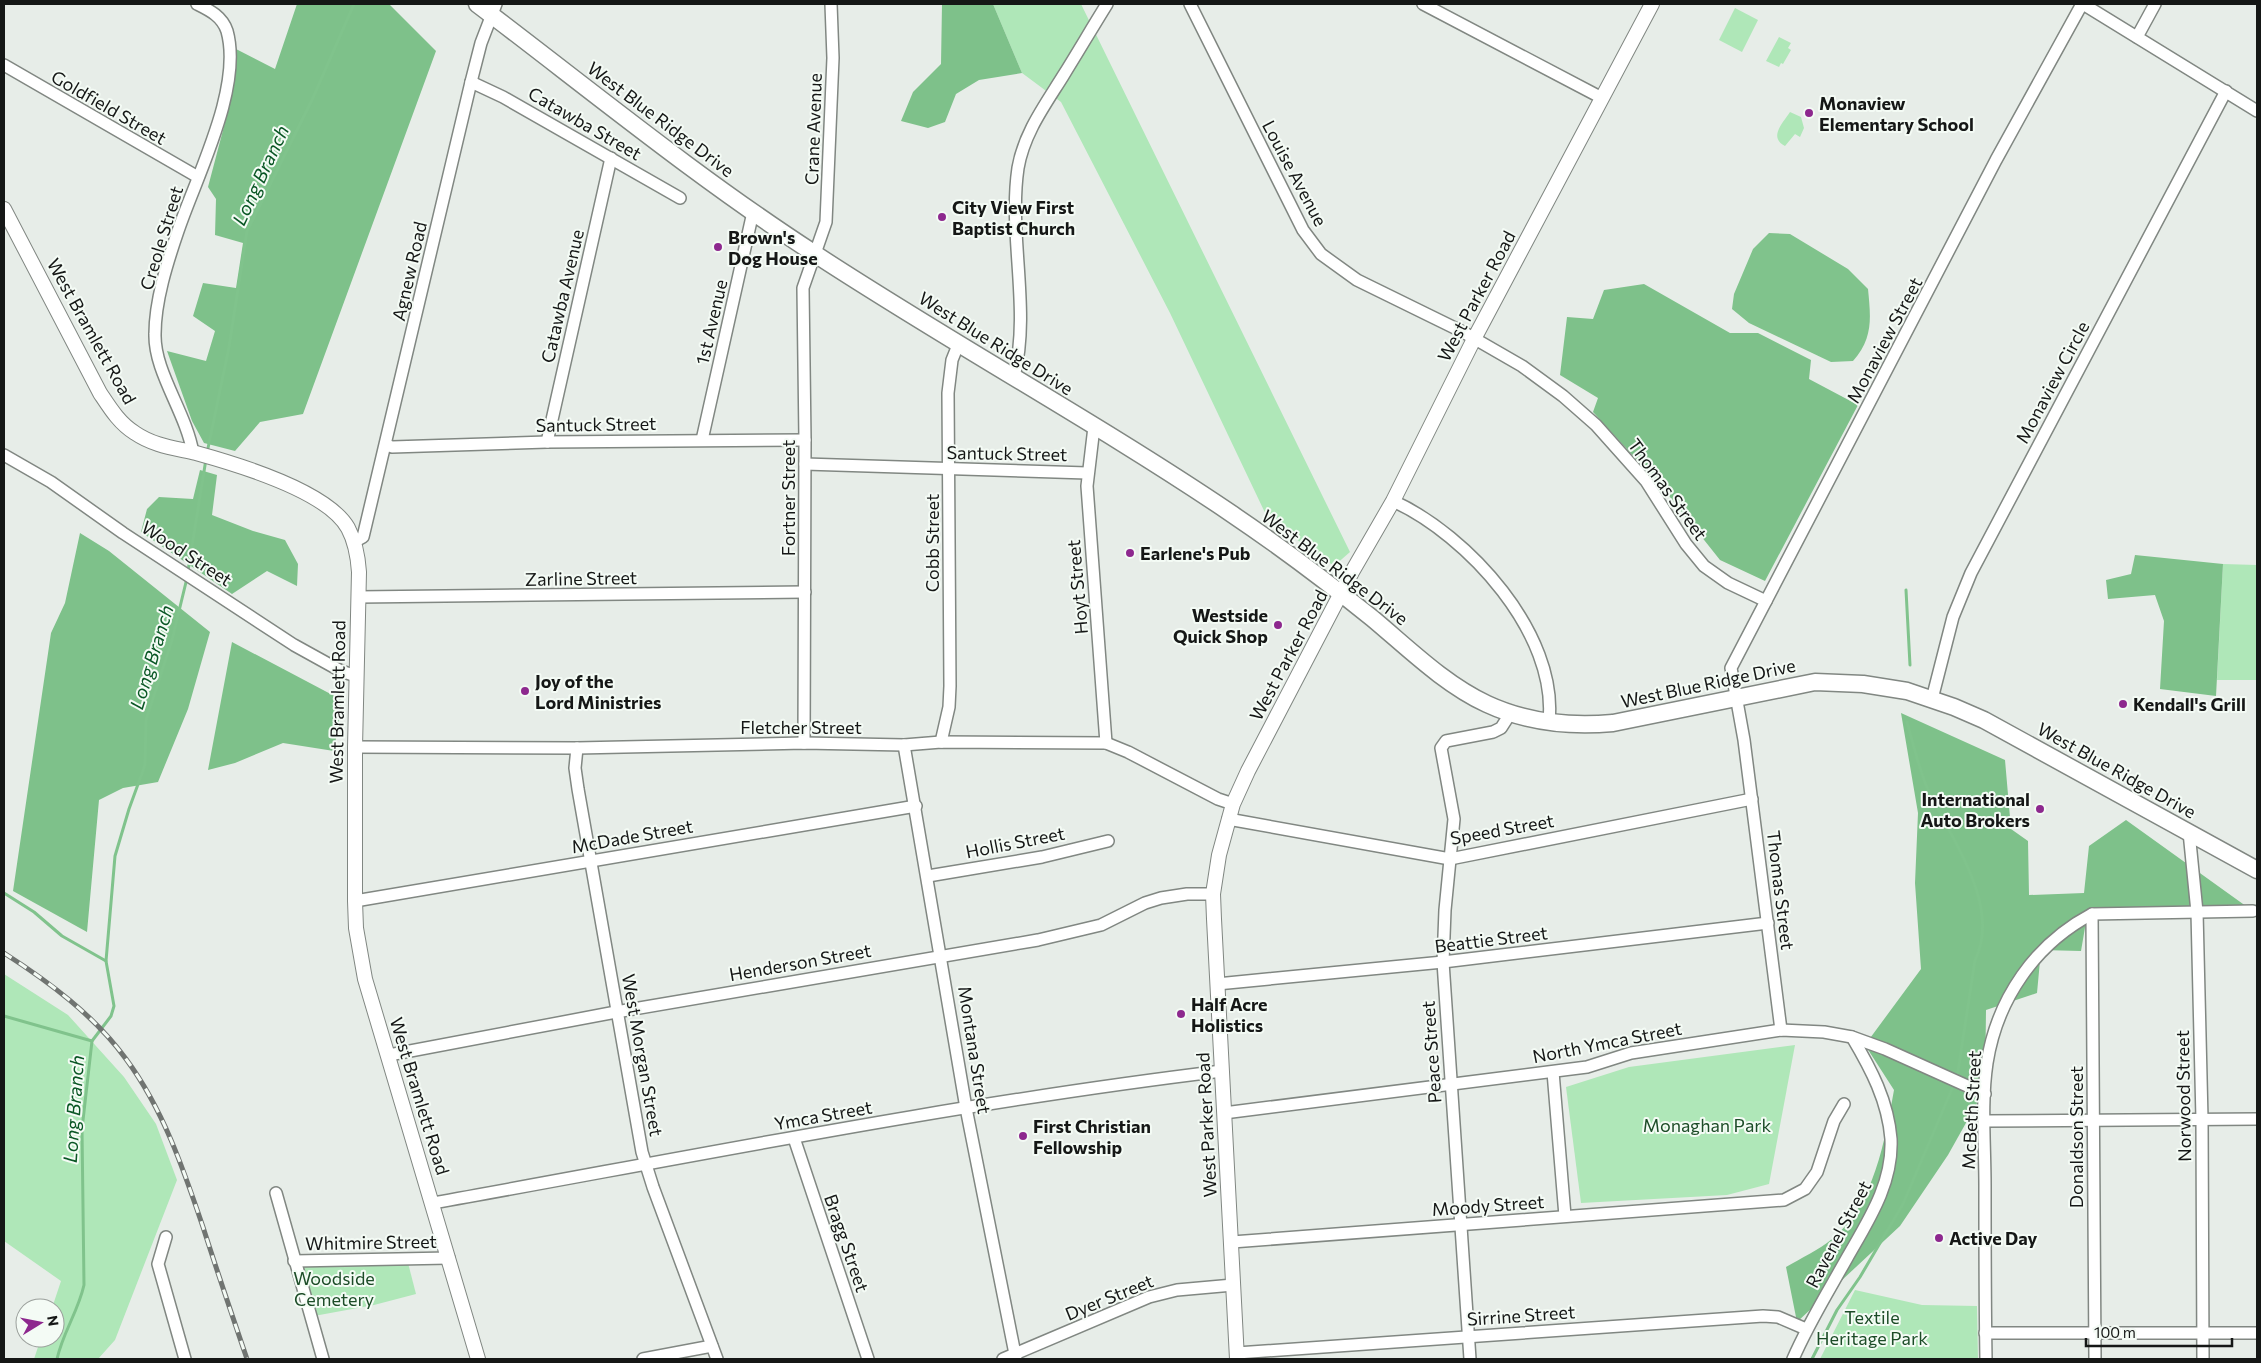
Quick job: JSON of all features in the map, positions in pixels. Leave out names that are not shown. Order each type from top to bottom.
[{"type":"main road","name":"West Blue Ridge Drive","points":[[477,4],[493,9],[665,148],[753,212],[958,345],[1014,377],[1226,510],[1342,594],[1459,688],[1485,703],[1510,714],[1570,726],[1613,723],[1737,696],[1815,682],[1838,681],[1886,687],[1932,699],[1984,720],[2257,870]]},
{"type":"street","name":"Creole Street","points":[[196,454],[187,426],[157,357],[154,336],[170,254],[216,128],[230,60],[227,31],[215,14],[197,4]]},
{"type":"street","name":"Crane Avenue","points":[[815,254],[826,222],[828,208],[833,58],[831,4]]},
{"type":"street","points":[[1014,377],[1018,362],[1019,331],[1016,192],[1023,146],[1035,122],[1107,4]]},
{"type":"street","name":"Louise Avenue","points":[[1190,4],[1287,199],[1313,245],[1332,263],[1357,280],[1474,339]]},
{"type":"street","points":[[1423,4],[1602,98]]},
{"type":"street","name":"West Parker Road","points":[[1237,1356],[1213,894],[1219,855],[1228,819],[1248,771],[1393,500],[1474,339],[1652,4]]},
{"type":"street","points":[[2083,4],[2257,110]]},
{"type":"street","name":"Monaview Street","points":[[1737,696],[1731,668],[1996,160],[2083,4]]},
{"type":"street","points":[[2137,37],[2155,4]]},
{"type":"street","name":"Agnew Road","points":[[354,542],[364,537],[471,82],[493,9]]},
{"type":"street","name":"Goldfield Street","points":[[4,65],[198,177]]},
{"type":"street","name":"Catawba Street","points":[[471,82],[503,97],[680,198]]},
{"type":"street","name":"Monaview Circle","points":[[1932,699],[1952,617],[1971,573],[2226,91]]},
{"type":"street","name":"Catawba Avenue","points":[[546,442],[611,158]]},
{"type":"street","name":"West Bramlett Road","points":[[4,209],[111,410],[127,427],[144,438],[162,446],[196,454],[265,476],[324,504],[337,514],[348,528],[354,542],[358,557],[354,746],[355,901],[361,961],[478,1359]]},
{"type":"street","name":"1st Avenue","points":[[702,440],[753,212]]},
{"type":"street","name":"Fortner Street","points":[[804,744],[805,440],[802,288],[815,254]]},
{"type":"street","name":"Thomas Street","points":[[1474,339],[1522,366],[1563,396],[1602,431],[1646,481],[1686,544],[1704,566],[1728,583],[1766,601]]},
{"type":"street","name":"Cobb Street","points":[[940,742],[949,708],[950,686],[948,393],[952,360],[958,345]]},
{"type":"street","name":"Hoyt Street","points":[[1094,427],[1087,473],[1106,743]]},
{"type":"street","name":"Santuck Street","points":[[387,445],[392,448],[546,442],[805,440]]},
{"type":"street","name":"Wood Street","points":[[4,455],[51,482],[294,645],[356,676]]},
{"type":"street","name":"Santuck Street","points":[[805,464],[1087,473]]},
{"type":"street","points":[[1393,500],[1435,525],[1462,545],[1507,598],[1531,638],[1546,677],[1551,700],[1549,721]]},
{"type":"street","name":"Zarline Street","points":[[358,597],[805,592]]},
{"type":"street","name":"Thomas Street","points":[[1737,696],[1752,798],[1781,1030]]},
{"type":"street","name":"Peace Street","points":[[1470,1359],[1443,962],[1454,819],[1441,754],[1443,744],[1451,739],[1493,732],[1501,728],[1510,714]]},
{"type":"street","name":"Fletcher Street","points":[[354,746],[577,748],[804,744],[904,745],[940,742],[1106,743],[1128,752],[1218,799],[1233,804]]},
{"type":"street","name":"Montana Street","points":[[904,745],[942,955],[966,1108],[1016,1357]]},
{"type":"street","name":"West Morgan Street","points":[[577,748],[575,768],[578,790],[616,1012],[646,1165],[716,1359]]},
{"type":"street","name":"Speed Street","points":[[1228,819],[1450,859],[1752,798]]},
{"type":"street","name":"McDade Street","points":[[355,901],[916,806]]},
{"type":"street","name":"Norwood Street","points":[[2189,832],[2197,912],[2202,1120],[2203,1359]]},
{"type":"street","name":"Hollis Street","points":[[928,876],[1042,857],[1108,841]]},
{"type":"street","name":"Henderson Street","points":[[388,1055],[616,1012],[1089,930],[1114,920],[1145,903],[1161,898],[1213,894]]},
{"type":"street","name":"McBeth Street","points":[[1986,1359],[1985,1094],[1992,1040],[2000,1015],[2014,989],[2039,952],[2072,924],[2092,914],[2253,912]]},
{"type":"street","name":"Donaldson Street","points":[[2092,914],[2095,1359]]},
{"type":"street","name":"Beattie Street","points":[[1217,984],[1443,962],[1768,923]]},
{"type":"street","name":"North Ymca Street","points":[[1224,1113],[1451,1086],[1587,1067],[1631,1053],[1781,1030],[1824,1032],[1852,1037],[1985,1094]]},
{"type":"street","name":"Ravenel Street","points":[[1793,1359],[1806,1330],[1874,1211],[1884,1187],[1889,1167],[1891,1140],[1883,1100],[1871,1069],[1852,1037]]},
{"type":"street","name":"Ymca Street","points":[[433,1203],[966,1108],[1152,1079],[1222,1071]]},
{"type":"street","points":[[1553,1072],[1565,1216]]},
{"type":"street","name":"Moody Street","points":[[1232,1242],[1784,1200],[1805,1189],[1817,1172],[1834,1121],[1844,1104]]},
{"type":"street","points":[[1985,1120],[2257,1119]]},
{"type":"street","name":"Bragg Street","points":[[794,1138],[868,1359]]},
{"type":"street","points":[[276,1193],[322,1359]]},
{"type":"street","points":[[166,1237],[158,1264],[185,1359]]},
{"type":"street","name":"Whitmire Street","points":[[294,1261],[449,1258]]},
{"type":"street","name":"Dyer Street","points":[[1003,1359],[1016,1357],[1149,1297],[1177,1290],[1233,1284]]},
{"type":"street","name":"Sirrine Street","points":[[1237,1356],[1469,1336],[1763,1316],[1778,1317],[1806,1330]]},
{"type":"street","points":[[1986,1333],[2257,1333]]},
{"type":"street","points":[[643,1359],[712,1346]]},
{"type":"green space","points":[[993,4],[1081,4],[1350,552],[1334,566],[1268,519],[1170,313],[1061,102],[1022,73]]},
{"type":"green space","points":[[1735,8],[1758,20],[1742,52],[1719,40]]},
{"type":"green space","points":[[1779,37],[1791,43],[1788,48],[1791,50],[1783,64],[1781,63],[1779,67],[1766,61]]},
{"type":"green space","points":[[1790,112],[1801,117],[1804,128],[1800,137],[1795,134],[1785,146],[1780,142],[1777,134]]},
{"type":"green space","points":[[2223,564],[2257,565],[2257,680],[2217,680]]},
{"type":"green space","points":[[4,974],[68,1015],[124,1077],[156,1124],[177,1180],[115,1340],[98,1359],[34,1359],[38,1348],[65,1348],[65,1298],[55,1298],[61,1281],[4,1241]]},
{"type":"green space","name":"Monaghan Park","points":[[1795,1045],[1769,1184],[1727,1195],[1581,1203],[1566,1087],[1629,1067]]},
{"type":"green space","name":"Woodside Cemetery","points":[[408,1263],[416,1294],[374,1305],[314,1316],[300,1267]]},
{"type":"green space","name":"Textile Heritage Park","points":[[1855,1290],[1922,1305],[1977,1306],[1978,1359],[1820,1359]]},
{"type":"shaded area","points":[[297,4],[389,4],[436,51],[303,414],[260,422],[235,451],[204,443],[192,421],[167,351],[206,361],[215,331],[193,316],[203,283],[236,288],[243,243],[215,235],[216,199],[208,187],[227,115],[236,49],[275,69]]},
{"type":"shaded area","points":[[942,4],[993,4],[1022,73],[979,80],[956,94],[945,122],[928,128],[901,121],[913,92],[941,64]]},
{"type":"shaded area","points":[[1769,233],[1790,234],[1848,269],[1868,289],[1869,328],[1860,353],[1853,361],[1831,362],[1749,323],[1732,309],[1734,294],[1753,249]]},
{"type":"shaded area","points":[[1644,284],[1730,333],[1758,333],[1811,360],[1809,379],[1858,405],[1765,581],[1720,560],[1666,492],[1593,412],[1598,398],[1560,375],[1567,317],[1593,319],[1604,290]]},
{"type":"shaded area","points":[[200,470],[217,475],[212,515],[253,531],[285,540],[298,564],[297,586],[267,571],[232,594],[141,532],[147,509],[159,497],[193,499]]},
{"type":"shaded area","points":[[80,533],[109,551],[210,632],[188,709],[158,782],[123,788],[99,800],[87,932],[13,891],[51,633],[65,603]]},
{"type":"shaded area","points":[[2135,555],[2223,564],[2216,696],[2160,689],[2164,621],[2155,595],[2108,599],[2106,580],[2131,574]]},
{"type":"shaded area","points":[[232,642],[342,700],[334,751],[283,743],[235,763],[208,770]]},
{"type":"shaded area","points":[[1901,713],[2005,760],[2011,829],[2028,841],[2029,895],[2084,893],[2089,846],[2126,820],[2250,909],[2088,910],[2081,951],[2041,950],[2037,993],[1986,1010],[1985,1089],[1948,1155],[1900,1226],[1797,1322],[1786,1267],[1832,1239],[1846,1225],[1868,1190],[1882,1150],[1894,1090],[1865,1045],[1921,969],[1915,883],[1918,813]]},
{"type":"waterway","name":"Long Branch","points":[[207,453],[229,347],[247,231],[312,100],[354,4]]},
{"type":"waterway","name":"Long Branch","points":[[188,571],[206,459]]},
{"type":"waterway","name":"Long Branch","points":[[57,1359],[84,1285],[82,1129],[92,1041],[111,1016],[114,1006],[106,961],[115,856],[145,765],[146,720],[172,640],[187,578]]},
{"type":"waterway","points":[[1906,590],[1910,665]]},
{"type":"waterway","points":[[1907,722],[1926,785],[1969,870],[1982,916],[1982,938],[1975,960],[1957,1078]]},
{"type":"waterway","points":[[4,893],[34,912],[62,936],[106,961]]},
{"type":"waterway","points":[[4,1016],[92,1041]]},
{"type":"waterway","points":[[1812,1359],[1837,1310],[1860,1277],[1903,1204],[1952,1089]]},
{"type":"railway","points":[[4,953],[70,1000],[100,1028],[126,1059],[151,1098],[180,1161],[247,1359]]},
{"type":"place","name":"Monaview Elementary School","points":[[1809,113]]},
{"type":"place","name":"City View First Baptist Church","points":[[942,217]]},
{"type":"place","name":"Brown's Dog House","points":[[718,247]]},
{"type":"place","name":"Earlene's Pub","points":[[1130,553]]},
{"type":"place","name":"Westside Quick Shop","points":[[1278,625]]},
{"type":"place","name":"Joy of the Lord Ministries","points":[[525,691]]},
{"type":"place","name":"Kendall's Grill","points":[[2123,704]]},
{"type":"place","name":"International Auto Brokers","points":[[2040,809]]},
{"type":"place","name":"Half Acre Holistics","points":[[1181,1014]]},
{"type":"place","name":"First Christian Fellowship","points":[[1023,1136]]},
{"type":"place","name":"Active Day","points":[[1939,1238]]}]
